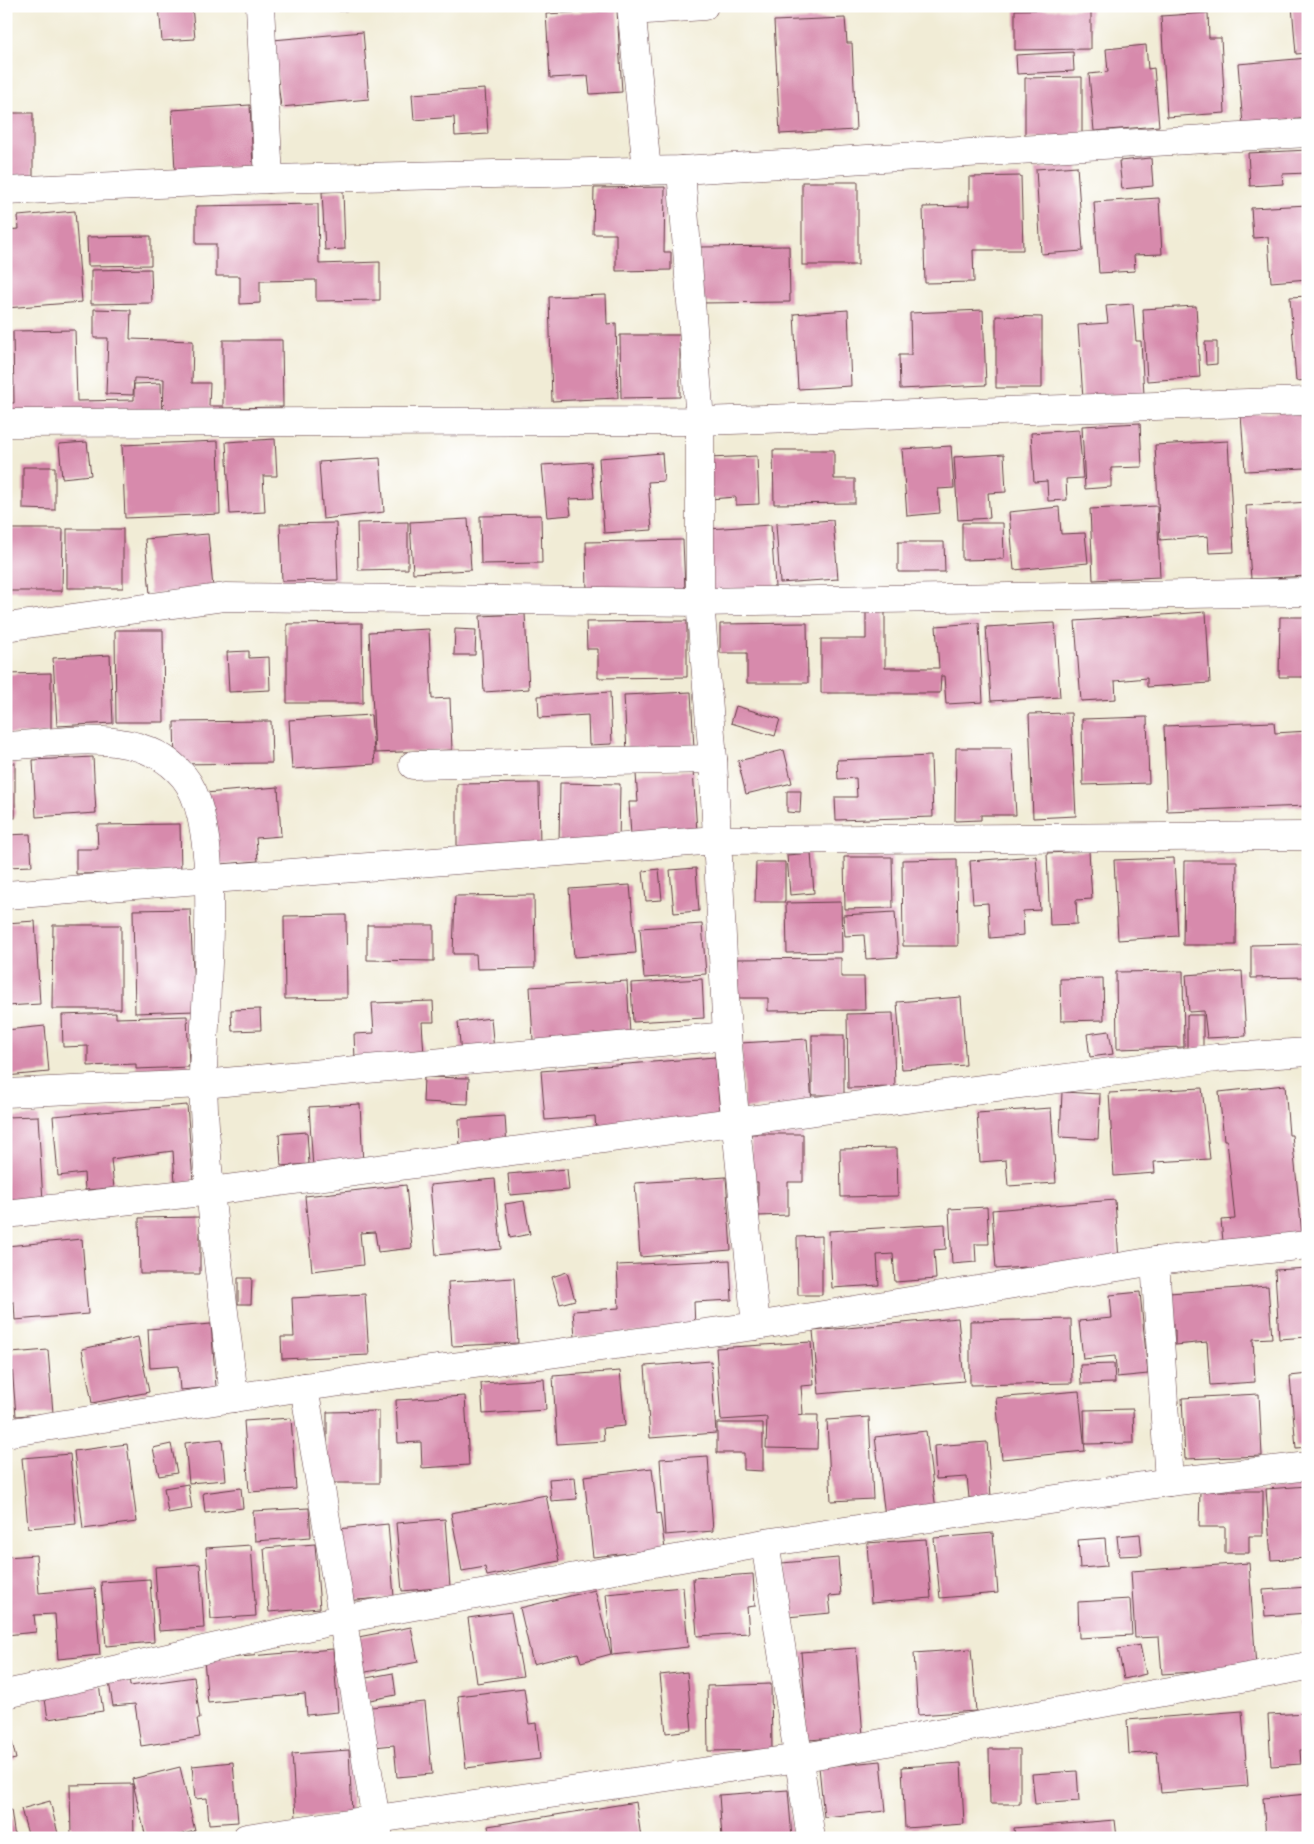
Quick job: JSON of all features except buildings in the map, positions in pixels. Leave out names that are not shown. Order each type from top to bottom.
[{"type":"street","points":[[260,6],[269,179]]},
{"type":"street","points":[[647,171],[632,9],[704,6]]},
{"type":"street","points":[[6,191],[269,179],[681,170],[1308,133]]},
{"type":"street","points":[[681,170],[700,421],[700,602],[713,759],[727,1036],[756,1326]]},
{"type":"street","points":[[6,423],[700,421],[1308,401]]},
{"type":"street","points":[[6,627],[226,597],[700,602],[1308,592]]},
{"type":"street","points":[[6,746],[108,740],[142,748],[172,764],[194,791],[202,812],[209,880],[203,1084],[211,1192],[234,1398]]},
{"type":"street","points":[[413,765],[713,759]]},
{"type":"street","points":[[6,896],[716,840],[1308,836]]},
{"type":"street","points":[[6,1093],[203,1084],[727,1036]]},
{"type":"street","points":[[6,1214],[211,1192],[1216,1058],[1308,1052]]},
{"type":"street","points":[[6,1433],[304,1387],[756,1326],[1155,1261],[1308,1246]]},
{"type":"street","points":[[1155,1261],[1168,1482]]},
{"type":"street","points":[[304,1387],[377,1829]]},
{"type":"street","points":[[6,1694],[342,1619],[766,1543],[1168,1482],[1308,1466]]},
{"type":"street","points":[[766,1543],[811,1838]]},
{"type":"street","points":[[246,1838],[377,1829],[800,1758],[1308,1666]]}]
